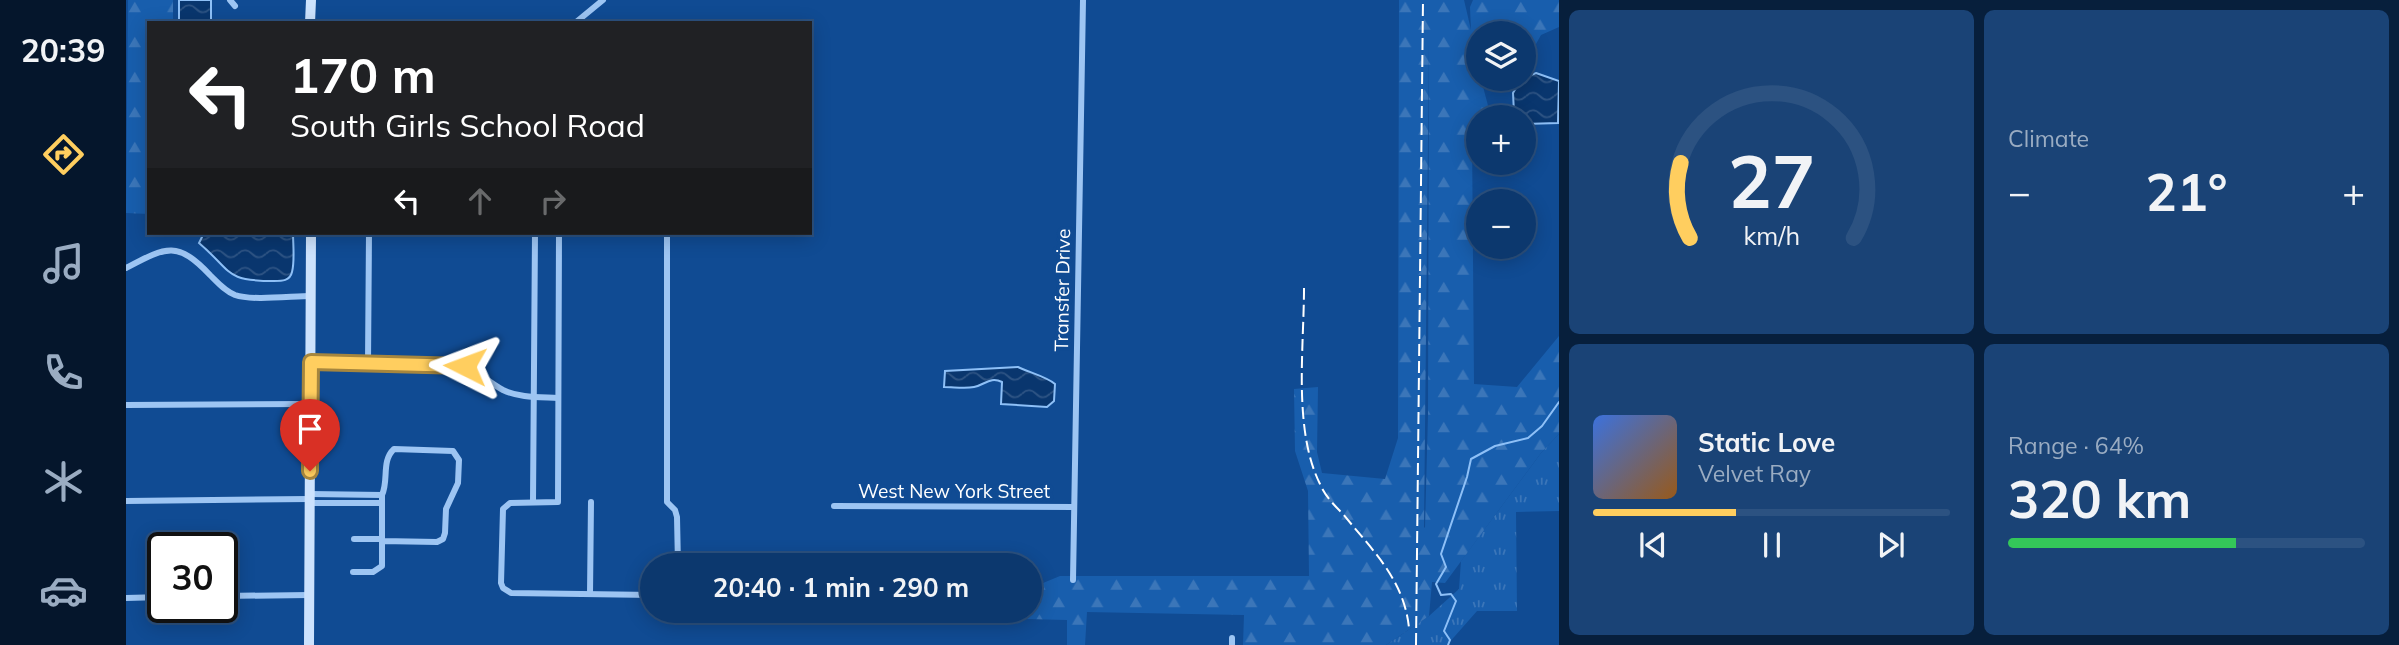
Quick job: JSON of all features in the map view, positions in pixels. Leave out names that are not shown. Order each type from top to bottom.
[{"type":"main road","points":[[310,21],[311,0]]},
{"type":"main road","points":[[309,645],[310,235]]},
{"type":"street","points":[[230,0],[235,6]]},
{"type":"street","points":[[577,21],[603,0]]},
{"type":"street","name":"Transfer Drive","points":[[1073,580],[1083,0]]},
{"type":"street","points":[[368,363],[369,235]]},
{"type":"street","points":[[533,501],[535,235]]},
{"type":"street","points":[[559,235],[558,502],[509,503],[502,513],[501,581],[503,588],[511,593],[640,594]]},
{"type":"street","points":[[667,235],[667,502],[677,516],[678,553]]},
{"type":"street","points":[[126,268],[153,254],[173,250],[194,259],[221,287],[237,295],[311,296]]},
{"type":"street","points":[[311,362],[459,365],[469,368],[505,391],[534,397],[558,398]]},
{"type":"street","points":[[126,405],[310,404]]},
{"type":"street","points":[[353,572],[373,572],[382,566],[382,540],[382,503],[382,495],[386,486],[386,459],[394,449],[453,451],[459,460],[458,489],[446,509],[443,539],[436,542],[382,540],[354,539]]},
{"type":"street","points":[[126,501],[310,499],[382,495]]},
{"type":"street","points":[[310,499],[382,503]]},
{"type":"street","points":[[590,594],[591,502]]},
{"type":"street","name":"West New York Street","points":[[834,506],[1074,507]]},
{"type":"street","points":[[238,596],[309,595]]},
{"type":"street","points":[[126,598],[147,597]]},
{"type":"green space","points":[[128,0],[173,0],[173,21],[147,21],[147,214],[126,213]]},
{"type":"green space","points":[[1399,0],[1464,0],[1469,21],[1466,21],[1466,91],[1484,91],[1488,105],[1466,105],[1466,175],[1472,175],[1472,189],[1466,189],[1466,259],[1473,259],[1474,384],[1517,387],[1559,336],[1559,434],[1541,453],[1445,583],[1432,582],[1429,616],[1386,645],[1243,645],[1244,615],[1087,612],[1085,645],[1067,645],[1067,620],[1042,619],[1042,583],[1060,576],[1309,576],[1308,491],[1295,451],[1294,389],[1318,387],[1317,452],[1322,473],[1385,479],[1398,438]],"holes":[[[1429,43],[1428,415],[1424,527]]]},
{"type":"green space","points":[[1473,0],[1559,0],[1559,27],[1541,35],[1536,44],[1536,21],[1471,21],[1470,7]]},
{"type":"green space","points":[[1559,434],[1559,511],[1516,512],[1517,611],[1477,611],[1447,645],[1386,645],[1429,616],[1459,589],[1461,561],[1541,453]]},
{"type":"water","points":[[179,0],[211,0],[211,21],[179,21]]},
{"type":"water","points":[[1536,73],[1559,81],[1558,123],[1536,124],[1536,105],[1514,105],[1513,93],[1536,91]]},
{"type":"water","points":[[203,235],[293,235],[291,275],[285,280],[277,281],[237,277],[199,243]]},
{"type":"water","points":[[1018,367],[1055,384],[1054,401],[1047,407],[1001,404],[1002,382],[998,380],[971,388],[944,387],[945,371]]},
{"type":"waterway","points":[[1448,645],[1450,640],[1444,631],[1456,601],[1451,594],[1441,595],[1436,584],[1446,567],[1441,554],[1471,459],[1495,446],[1528,438],[1542,426],[1559,402]]},
{"type":"railway","points":[[1416,645],[1423,0]]},
{"type":"railway","points":[[1304,288],[1303,414],[1312,463],[1327,496],[1394,580],[1401,595],[1409,628]]},
{"type":"route","points":[[310,471],[311,362],[465,366]]}]
